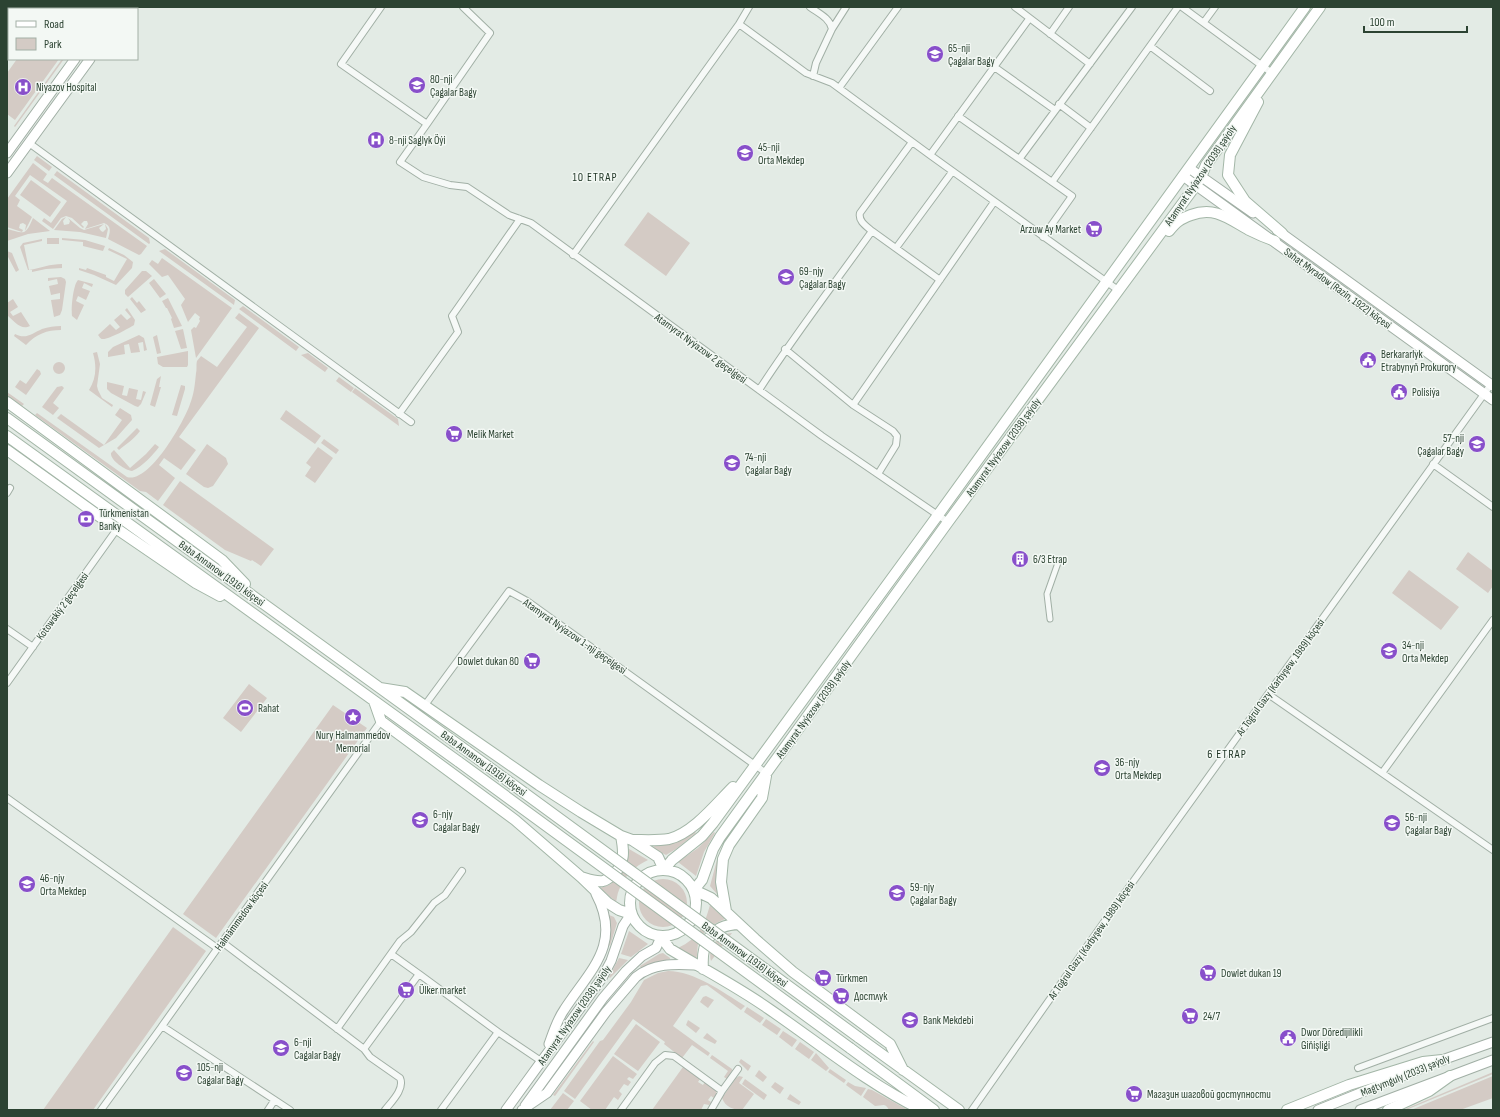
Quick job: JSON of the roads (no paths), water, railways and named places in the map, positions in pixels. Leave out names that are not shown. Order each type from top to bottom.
[{"type":"main road","name":"Atamyrat Nyýazow (2038) şaýoly","points":[[664,870],[672,860],[687,849],[709,827],[938,515],[1305,7]]},
{"type":"main road","name":"Atamyrat Nyýazow (2038) şaýoly","points":[[694,890],[702,880],[713,849],[720,837],[766,772],[1199,181],[1206,165],[1320,7]]},
{"type":"main road","points":[[7,153],[74,60]]},
{"type":"main road","points":[[7,174],[89,60]]},
{"type":"main road","points":[[1272,73],[1230,154],[1228,173],[1245,201],[1282,233]]},
{"type":"main road","points":[[1186,172],[1282,233],[1492,384]]},
{"type":"main road","name":"Sahat Myradow (Razin, 1922) köçesi","points":[[1199,181],[1274,241],[1493,400]]},
{"type":"main road","points":[[1118,290],[1179,220],[1200,212],[1223,215],[1274,241]]},
{"type":"main road","points":[[7,402],[222,560],[261,602]]},
{"type":"main road","name":"Baba Annanow (1916) köçesi","points":[[7,418],[959,1110]]},
{"type":"main road","name":"Baba Annanow (1916) köçesi","points":[[7,436],[459,762],[934,1110]]},
{"type":"main road","points":[[7,450],[196,584],[254,614]]},
{"type":"main road","points":[[380,688],[405,692],[539,785],[658,857],[664,870]]},
{"type":"main road","points":[[374,701],[381,720],[514,820],[581,876],[602,904],[605,915],[605,931],[602,950],[594,968],[563,1011],[541,1061]]},
{"type":"main road","points":[[632,840],[670,839],[688,831],[755,765]]},
{"type":"main road","points":[[726,911],[721,882],[723,859],[729,845],[762,798],[766,772]]},
{"type":"main road","points":[[581,876],[594,881],[603,881],[609,878],[618,869],[623,861],[624,854],[621,836]]},
{"type":"main road","points":[[664,870],[680,874],[688,881],[694,890],[696,907],[690,922],[678,933],[661,937],[652,935],[643,930],[636,923],[632,914],[630,902],[633,889],[636,884],[651,872],[664,870]]},
{"type":"main road","points":[[694,890],[711,898],[793,972],[890,1044],[903,1070]]},
{"type":"main road","points":[[595,893],[612,907],[632,914]]},
{"type":"main road","name":"Atamyrat Nyýazow (2038) şaýoly","points":[[506,1110],[602,978],[611,961],[623,926],[632,914]]},
{"type":"main road","points":[[699,967],[702,960],[704,946],[711,934],[717,929],[725,926],[739,924]]},
{"type":"main road","name":"Atamyrat Nyýazow (2038) şaýoly","points":[[522,1110],[603,998],[626,971],[642,956],[656,948],[661,937]]},
{"type":"main road","points":[[661,937],[670,949],[768,1008],[879,1086],[922,1110]]},
{"type":"main road","points":[[522,1110],[547,1092],[606,1012],[636,977],[652,968],[661,966],[699,967]]},
{"type":"main road","name":"Magtymguly (2033) şaýoly","points":[[1318,1110],[1442,1060],[1493,1042]]},
{"type":"main road","points":[[1288,1110],[1348,1085],[1423,1062],[1442,1060]]},
{"type":"main road","name":"Magtymguly (2033) şaýoly","points":[[1360,1110],[1493,1060]]},
{"type":"main road","points":[[1388,1110],[1429,1091],[1450,1076]]},
{"type":"street","points":[[381,7],[341,64],[427,124],[490,34],[463,7]]},
{"type":"street","points":[[573,255],[740,24],[749,7]]},
{"type":"street","points":[[810,7],[828,20],[832,29]]},
{"type":"street","points":[[813,76],[816,63],[832,29],[846,7]]},
{"type":"street","points":[[839,88],[898,7]]},
{"type":"street","points":[[1015,7],[1090,64]]},
{"type":"street","points":[[1050,34],[1069,7]]},
{"type":"street","points":[[1020,158],[1132,7]]},
{"type":"street","points":[[1052,182],[1178,7]]},
{"type":"street","points":[[1182,7],[1272,73]]},
{"type":"street","points":[[1204,22],[1215,7]]},
{"type":"street","points":[[930,155],[1029,19]]},
{"type":"street","points":[[740,24],[806,73],[832,83],[952,172],[1118,290]]},
{"type":"street","points":[[1150,46],[1210,91]]},
{"type":"street","points":[[994,66],[1055,110]]},
{"type":"street","points":[[1059,104],[1091,128]]},
{"type":"street","points":[[958,116],[1020,158],[1072,196],[1043,237]]},
{"type":"street","name":"Atamyrat Nyýazow 2 geçelgesi","points":[[427,124],[400,162],[422,177],[450,185],[467,187],[509,215],[531,224],[822,436],[948,522]]},
{"type":"street","points":[[912,142],[860,213],[859,217],[861,221],[872,231],[940,280]]},
{"type":"street","points":[[29,143],[411,422]]},
{"type":"street","points":[[896,248],[952,172]]},
{"type":"street","points":[[853,405],[994,202]]},
{"type":"street","points":[[399,414],[458,332],[452,316],[520,219]]},
{"type":"street","points":[[759,390],[785,349],[872,231]]},
{"type":"street","points":[[785,349],[853,405],[893,431],[897,436],[896,445],[878,474]]},
{"type":"street","name":"Ar Togrul Gazy (Karbyşew, 1989) köçesi","points":[[972,1110],[1117,903],[1492,384]]},
{"type":"street","points":[[1433,464],[1493,507]]},
{"type":"street","name":"Kotowskiý 2 geçelgesi","points":[[7,683],[117,529]]},
{"type":"street","points":[[1050,619],[1047,594],[1059,560]]},
{"type":"street","name":"Atamyrat Nyýazow 1-nji geçelgesi","points":[[425,705],[509,592],[527,601],[755,765]]},
{"type":"street","points":[[1382,773],[1493,620]]},
{"type":"street","points":[[7,629],[33,648]]},
{"type":"street","points":[[1268,694],[1493,850]]},
{"type":"street","name":"Halmämmedow köçesi","points":[[101,1110],[381,720]]},
{"type":"street","points":[[755,765],[766,772]]},
{"type":"street","points":[[7,798],[217,948]]},
{"type":"street","points":[[337,1029],[400,941],[411,932],[434,903],[445,895],[462,871]]},
{"type":"street","points":[[171,1013],[222,942],[364,1049],[370,1057],[400,1078],[402,1083],[401,1087],[385,1110]]},
{"type":"street","points":[[391,954],[498,1032],[541,1061]]},
{"type":"street","points":[[364,1049],[419,974]]},
{"type":"street","points":[[1358,1068],[1493,1018]]},
{"type":"street","points":[[162,1026],[274,1101],[290,1110]]},
{"type":"street","points":[[441,1110],[498,1032]]},
{"type":"street","points":[[621,1110],[655,1063],[665,1055],[674,1056],[722,1091]]},
{"type":"street","points":[[711,1110],[722,1091],[738,1069]]},
{"type":"street","points":[[268,1110],[274,1101]]},
{"type":"place","name":"65-nji Çagalar Bagy","points":[[935,54]]},
{"type":"place","name":"80-nji Çagalar Bagy","points":[[417,85]]},
{"type":"place","name":"Niyazov Hospital","points":[[23,87]]},
{"type":"place","name":"8-nji Saglyk Öýi","points":[[376,140]]},
{"type":"place","name":"45-nji Orta Mekdep","points":[[745,153]]},
{"type":"place","name":"Arzuw Ay Market","points":[[1094,229]]},
{"type":"place","name":"69-njy Çagalar Bagy","points":[[786,277]]},
{"type":"place","name":"Berkararlyk Etrabynyň Prokurory","points":[[1368,360]]},
{"type":"place","name":"Polisiýa","points":[[1399,392]]},
{"type":"place","name":"Melik Market","points":[[454,434]]},
{"type":"place","name":"57-nji Çagalar Bagy","points":[[1477,444]]},
{"type":"place","name":"74-nji Çagalar Bagy","points":[[732,463]]},
{"type":"place","name":"Türkmenistan Banky","points":[[86,519]]},
{"type":"place","name":"6/3 Etrap","points":[[1020,559]]},
{"type":"place","name":"34-nji Orta Mekdep","points":[[1389,651]]},
{"type":"place","name":"Dowlet dukan 80","points":[[532,661]]},
{"type":"place","name":"Rahat","points":[[245,708]]},
{"type":"place","name":"Nury Halmammedov Memorial","points":[[353,717]]},
{"type":"place","name":"36-njy Orta Mekdep","points":[[1102,768]]},
{"type":"place","name":"6-njy Cagalar Bagy","points":[[420,820]]},
{"type":"place","name":"56-nji Çagalar Bagy","points":[[1392,823]]},
{"type":"place","name":"46-njy Orta Mekdep","points":[[27,884]]},
{"type":"place","name":"59-njy Çagalar Bagy","points":[[897,893]]},
{"type":"place","name":"Dowlet dukan 19","points":[[1208,973]]},
{"type":"place","name":"Türkmen","points":[[823,978]]},
{"type":"place","name":"Ülker market","points":[[406,990]]},
{"type":"place","name":"Достлук","points":[[841,996]]},
{"type":"place","name":"24/7","points":[[1190,1016]]},
{"type":"place","name":"Bank Mekdebi","points":[[910,1020]]},
{"type":"place","name":"Dwor Döredijilikli Giňişligi","points":[[1288,1038]]},
{"type":"place","name":"6-nji Cagalar Bagy","points":[[281,1048]]},
{"type":"place","name":"105-nji Cagalar Bagy","points":[[184,1073]]},
{"type":"place","name":"Магазин шаговой доступности","points":[[1134,1094]]},
{"type":"district","name":"10 ETRAP","points":[[595,177]]},
{"type":"district","name":"6 ETRAP","points":[[1227,754]]}]
